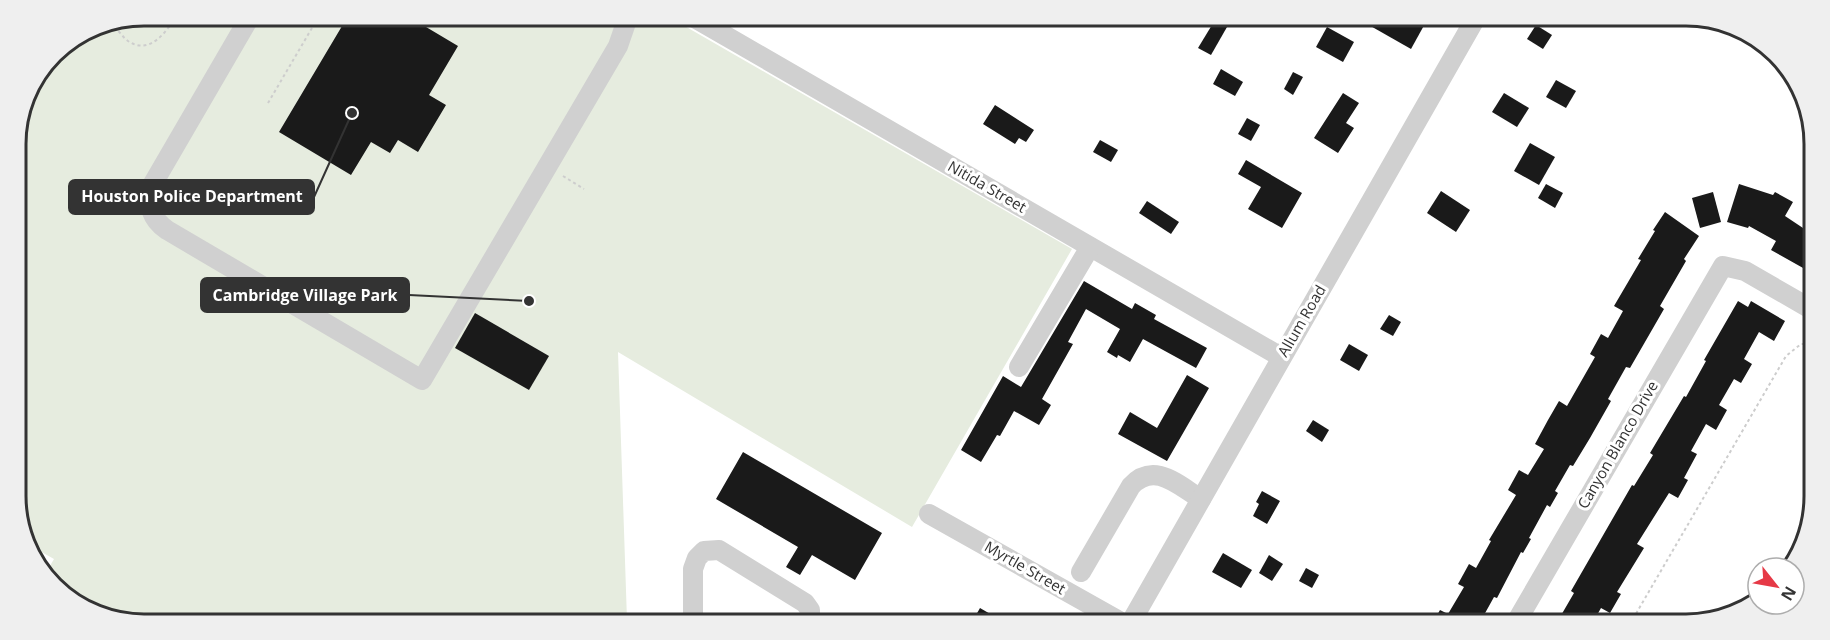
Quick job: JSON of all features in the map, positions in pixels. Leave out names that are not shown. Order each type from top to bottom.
[{"type":"street","points":[[245,26],[152,187],[150,198],[152,214],[167,230],[422,380],[618,46],[625,26]]},
{"type":"street","name":"Nitida Street","points":[[709,26],[1281,357]]},
{"type":"street","name":"Allum Road","points":[[1136,614],[1471,26]]},
{"type":"street","points":[[1019,367],[1090,247]]},
{"type":"street","name":"Canyon Blanco Drive","points":[[1521,614],[1723,266],[1745,271],[1804,305]]},
{"type":"street","points":[[1081,572],[1131,486],[1139,477],[1156,474],[1201,499]]},
{"type":"street","name":"Myrtle Street","points":[[929,514],[1107,614]]},
{"type":"street","points":[[693,614],[693,569],[697,558],[704,551],[719,550],[805,603],[810,614]]},
{"type":"path","points":[[115,30],[129,42],[145,45],[162,37],[169,26]]},
{"type":"path","points":[[268,103],[313,26]]},
{"type":"path","points":[[547,167],[584,189]]},
{"type":"path","points":[[1636,614],[1786,356],[1804,344]]},
{"type":"shaded area","points":[[143,26],[685,26],[1072,249],[912,527],[618,352],[627,614],[128,613],[105,608],[78,595],[49,567],[54,559],[38,549],[28,520],[26,504],[26,136],[34,98],[50,72],[78,45],[105,32]]},
{"type":"building","points":[[342,26],[424,26],[458,46],[429,95],[446,105],[418,152],[398,140],[390,153],[371,142],[351,175],[279,132]]},
{"type":"building","points":[[1211,26],[1228,26],[1211,55],[1198,48]]},
{"type":"building","points":[[1371,26],[1424,26],[1411,49]]},
{"type":"building","points":[[1535,26],[1552,35],[1543,49],[1527,39]]},
{"type":"building","points":[[1327,27],[1354,42],[1343,62],[1316,47]]},
{"type":"building","points":[[1221,69],[1243,82],[1235,96],[1213,84]]},
{"type":"building","points":[[1293,72],[1303,77],[1293,95],[1284,89]]},
{"type":"building","points":[[1556,80],[1576,91],[1566,108],[1546,97]]},
{"type":"building","points":[[1343,93],[1359,103],[1346,123],[1354,128],[1338,153],[1314,138]]},
{"type":"building","points":[[1504,93],[1529,108],[1517,127],[1492,112]]},
{"type":"building","points":[[995,105],[1034,130],[1026,142],[1019,138],[1015,144],[983,124]]},
{"type":"building","points":[[1247,118],[1260,125],[1251,141],[1238,134]]},
{"type":"building","points":[[1100,140],[1118,150],[1111,162],[1093,152]]},
{"type":"building","points":[[1530,143],[1555,157],[1539,185],[1514,171]]},
{"type":"building","points":[[1246,160],[1302,193],[1282,228],[1248,209],[1261,187],[1238,174]]},
{"type":"building","points":[[1546,184],[1563,193],[1555,208],[1538,198]]},
{"type":"building","points":[[1739,184],[1773,195],[1775,192],[1793,202],[1785,216],[1804,229],[1804,269],[1771,250],[1776,241],[1749,226],[1748,228],[1727,222]]},
{"type":"building","points":[[1441,191],[1470,210],[1456,232],[1427,213]]},
{"type":"building","points":[[1713,192],[1721,222],[1700,228],[1692,198]]},
{"type":"building","points":[[1147,201],[1179,222],[1171,234],[1139,213]]},
{"type":"building","points":[[1665,212],[1699,236],[1684,259],[1686,261],[1660,306],[1664,309],[1630,368],[1626,367],[1608,399],[1611,401],[1573,466],[1570,465],[1555,491],[1558,493],[1550,507],[1547,505],[1529,538],[1531,539],[1523,553],[1521,552],[1497,598],[1494,597],[1485,614],[1448,614],[1464,587],[1458,584],[1469,564],[1476,568],[1491,541],[1489,540],[1516,495],[1508,490],[1519,470],[1528,475],[1544,449],[1535,444],[1559,401],[1567,406],[1595,357],[1590,354],[1601,334],[1608,338],[1623,311],[1614,306],[1641,260],[1638,259],[1655,231],[1653,230]]},
{"type":"building","points":[[1084,281],[1132,309],[1135,303],[1156,315],[1154,319],[1207,348],[1196,368],[1143,339],[1130,362],[1118,355],[1117,358],[1107,352],[1120,329],[1086,309],[1068,342],[1073,344],[1042,399],[1051,405],[1039,425],[1014,411],[1000,436],[997,435],[981,462],[961,450],[1003,376],[1021,387]]},
{"type":"building","points":[[1738,301],[1748,307],[1751,301],[1785,321],[1774,341],[1759,332],[1744,359],[1752,364],[1741,383],[1734,379],[1719,405],[1727,410],[1716,430],[1706,424],[1691,451],[1697,454],[1684,478],[1688,480],[1678,498],[1669,493],[1637,544],[1644,548],[1617,592],[1621,594],[1610,613],[1601,608],[1598,614],[1562,614],[1574,593],[1571,591],[1632,485],[1634,486],[1653,455],[1650,453],[1684,396],[1686,397],[1706,361],[1704,360]]},
{"type":"building","points":[[475,313],[549,356],[529,390],[455,348]]},
{"type":"building","points":[[1389,315],[1401,322],[1393,336],[1380,329]]},
{"type":"building","points":[[1349,344],[1368,355],[1359,371],[1340,360]]},
{"type":"building","points":[[1187,375],[1209,388],[1167,461],[1118,434],[1130,412],[1157,428]]},
{"type":"building","points":[[1313,420],[1329,430],[1322,442],[1306,431]]},
{"type":"building","points":[[743,452],[882,533],[855,580],[812,555],[800,575],[786,567],[798,547],[716,499]]},
{"type":"building","points":[[1262,491],[1280,501],[1267,524],[1253,516],[1259,504],[1256,502]]},
{"type":"building","points":[[1223,553],[1252,570],[1241,588],[1212,572]]},
{"type":"building","points":[[1269,555],[1283,564],[1272,581],[1259,573]]},
{"type":"building","points":[[1306,568],[1319,575],[1312,588],[1299,581]]},
{"type":"building","points":[[980,608],[990,614],[977,614]]},
{"type":"place","name":"Houston Police Department","points":[[352,113]]},
{"type":"place","name":"Cambridge Village Park","points":[[529,301]]}]
